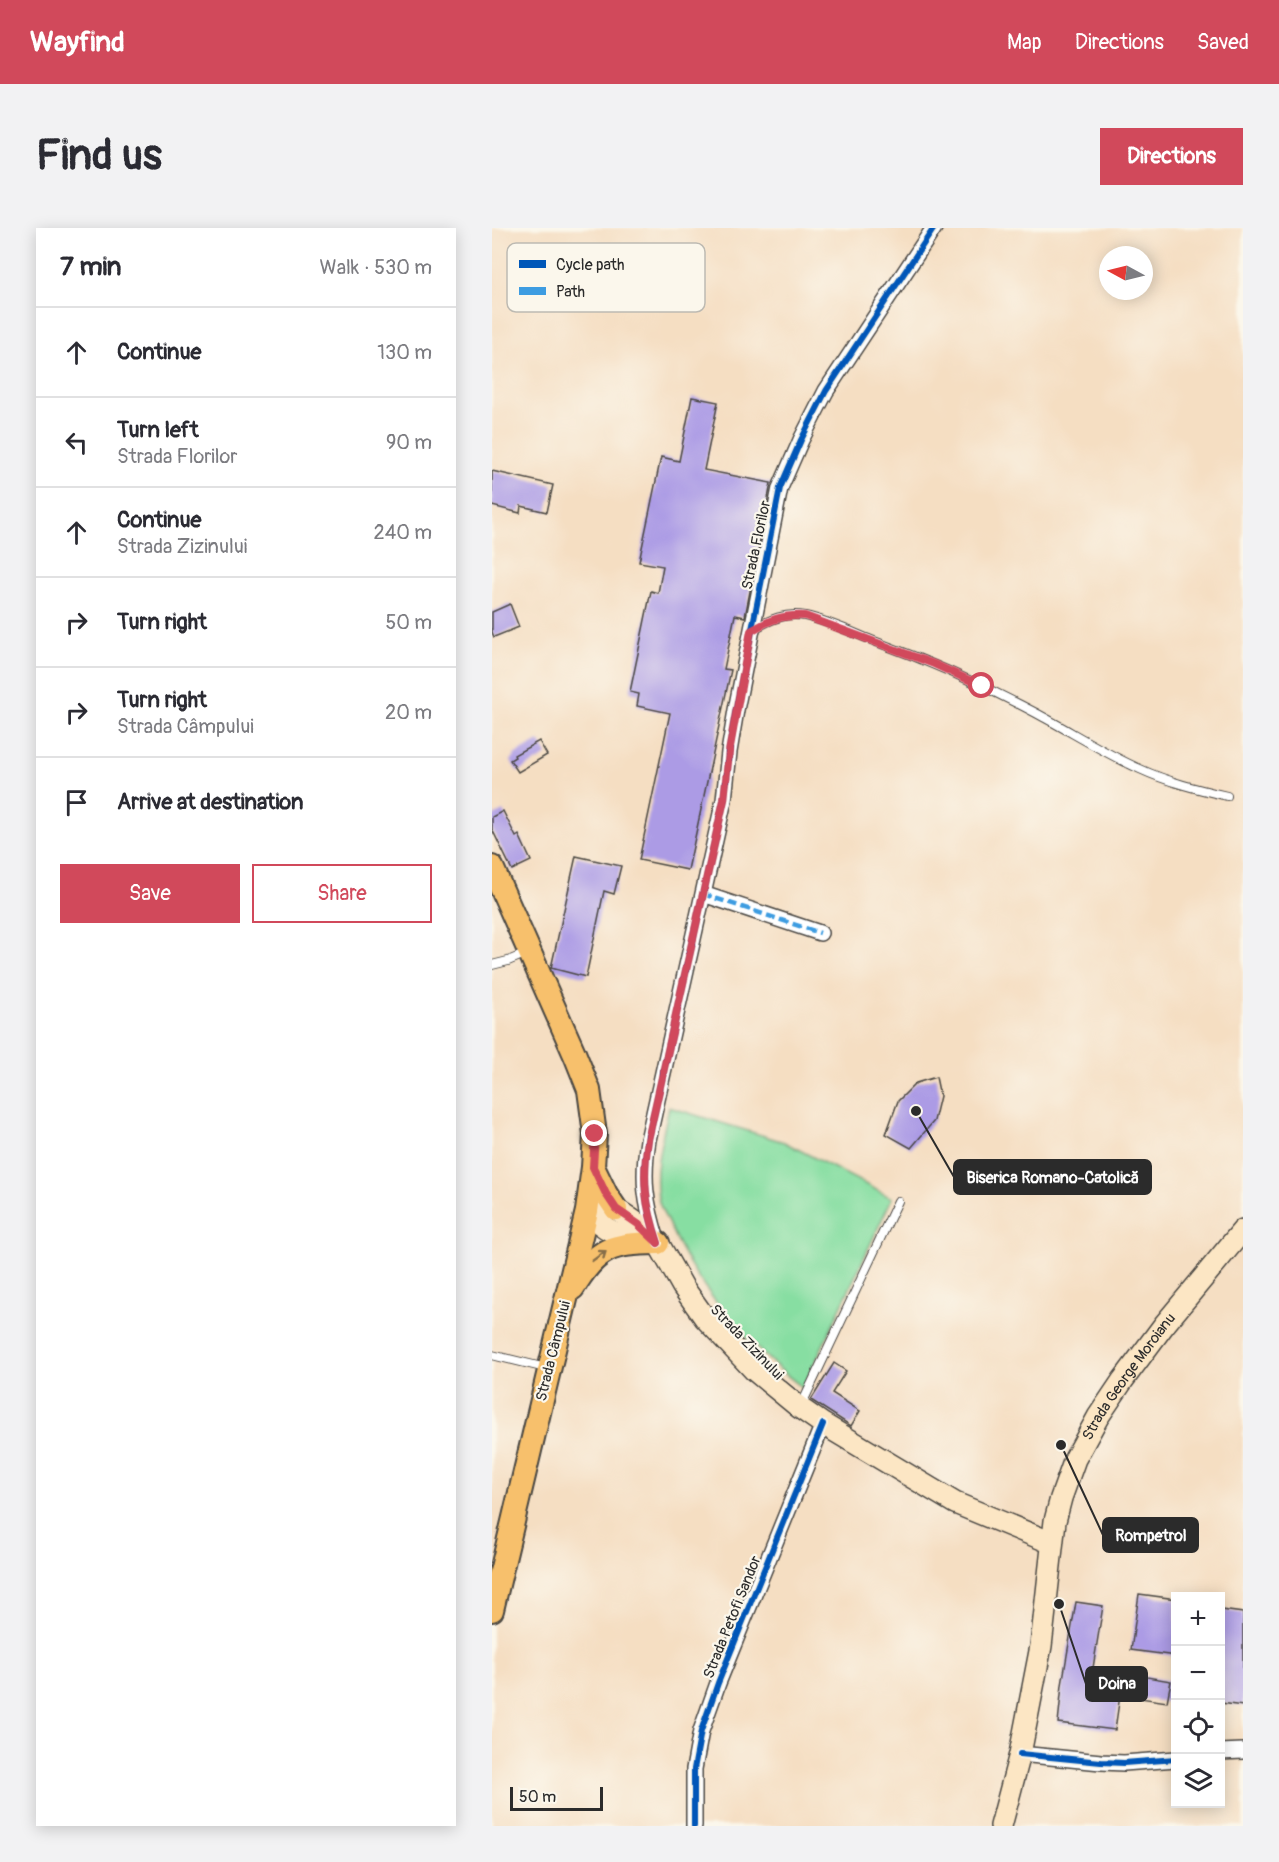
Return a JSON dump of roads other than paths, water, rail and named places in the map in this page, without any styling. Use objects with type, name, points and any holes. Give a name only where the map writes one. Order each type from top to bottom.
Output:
[{"type":"main road","name":"Strada Câmpului","points":[[492,867],[589,1090],[595,1127],[593,1167],[587,1210],[492,1610]]},
{"type":"main road","points":[[593,1167],[616,1209],[638,1224],[658,1243]]},
{"type":"main road","points":[[587,1210],[616,1209]]},
{"type":"main road","points":[[587,1210],[599,1225],[614,1233],[658,1243]]},
{"type":"main road","name":"Strada George Moroianu","points":[[1001,1826],[1020,1754],[1041,1646],[1055,1521],[1068,1477],[1084,1439],[1098,1417],[1164,1325],[1243,1230]]},
{"type":"main road","points":[[564,1302],[585,1269],[601,1253],[615,1246],[658,1243]]},
{"type":"main road","name":"Strada Zizinului","points":[[658,1243],[683,1287],[705,1318],[754,1370],[800,1408],[955,1503],[1052,1543]]},
{"type":"street","name":"Strada Florilor","points":[[724,800],[729,752],[780,488],[826,391],[934,228]]},
{"type":"street","name":"Strada Zizinului","points":[[658,1243],[649,1216],[644,1166],[724,800]]},
{"type":"street","points":[[703,894],[820,933]]},
{"type":"street","name":"Strada Petofi Sandor","points":[[694,1826],[694,1769],[701,1731],[718,1683],[823,1424]]},
{"type":"street","points":[[1225,1752],[1243,1751]]},
{"type":"street","points":[[1020,1754],[1124,1763],[1171,1758]]},
{"type":"lane","points":[[751,631],[769,620],[790,615],[805,616],[880,643],[973,682],[1035,712],[1139,768],[1173,782],[1227,796]]},
{"type":"lane","points":[[492,965],[530,952]]},
{"type":"lane","points":[[800,1408],[898,1201]]},
{"type":"lane","points":[[492,1355],[548,1369]]},
{"type":"place","name":"Biserica Romano-Catolică","points":[[916,1111]]},
{"type":"place","name":"Rompetrol","points":[[1061,1445]]},
{"type":"place","name":"Doina","points":[[1059,1604]]}]
